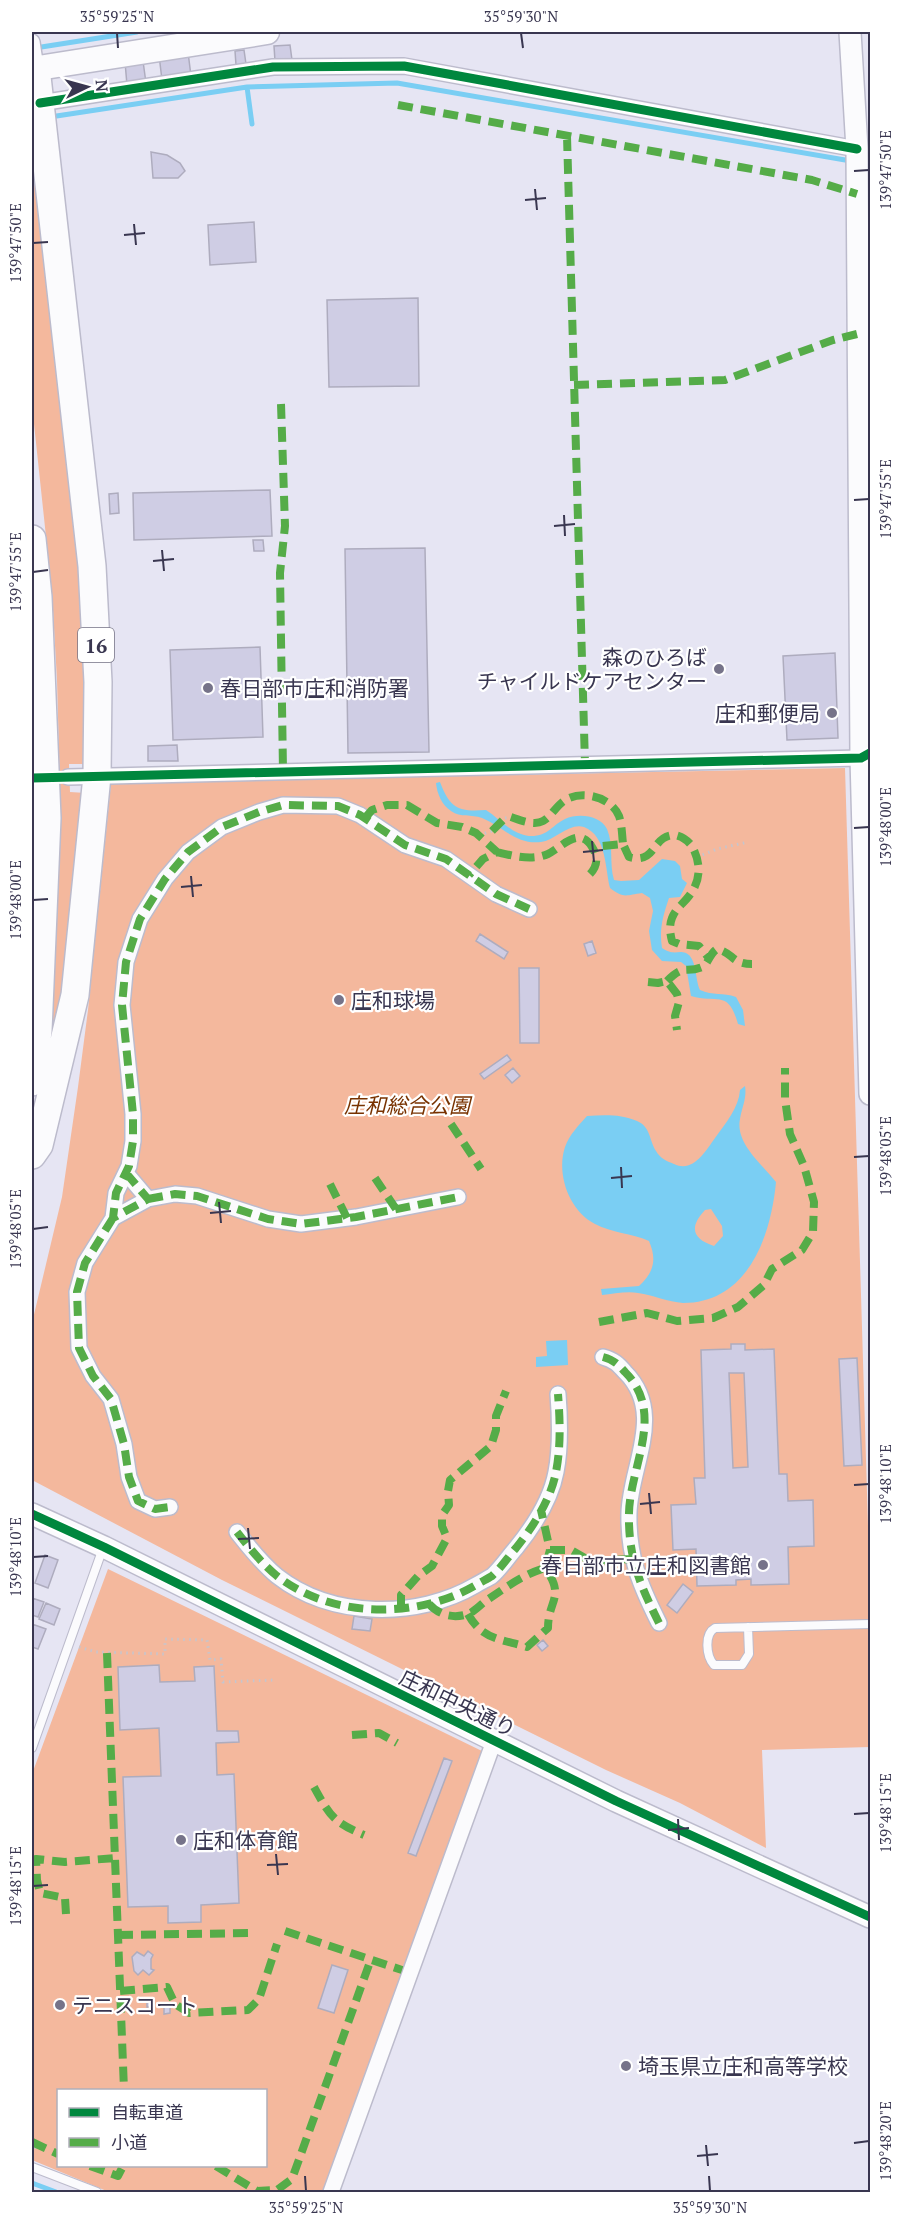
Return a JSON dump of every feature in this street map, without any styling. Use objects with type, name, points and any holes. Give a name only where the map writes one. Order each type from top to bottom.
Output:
[{"type":"highway","name":"16","points":[[32,1155],[39,1144],[75,995],[97,776],[98,682],[92,566],[42,114],[33,59]]},
{"type":"highway","points":[[32,539],[38,597],[47,818],[38,1031],[32,1082]]},
{"type":"main road","points":[[33,59],[267,32]]},
{"type":"main road","points":[[850,32],[857,149],[870,1094]]},
{"type":"main road","name":"庄和中央通り","points":[[32,1515],[104,1547],[616,1801],[870,1917]]},
{"type":"street","points":[[42,114],[273,67],[405,66],[857,149]]},
{"type":"street","points":[[68,777],[866,755]]},
{"type":"street","points":[[170,1507],[155,1509],[138,1501],[129,1477],[124,1444],[111,1399],[93,1376],[79,1348],[77,1292],[85,1263],[113,1218],[116,1193],[129,1166],[133,1141],[133,1114],[122,1005],[126,962],[140,919],[165,879],[188,852],[222,827],[283,805],[339,806],[360,815],[405,845],[446,859],[496,894],[529,909]]},
{"type":"street","points":[[126,1173],[148,1199]]},
{"type":"street","points":[[113,1218],[148,1199],[175,1194],[197,1196],[268,1219],[301,1224],[356,1217],[458,1197]]},
{"type":"street","points":[[603,1357],[614,1360],[633,1380],[642,1397],[645,1416],[644,1442],[631,1488],[629,1514],[633,1564],[659,1623]]},
{"type":"street","points":[[237,1532],[261,1562],[278,1577],[311,1595],[346,1606],[383,1609],[421,1607],[462,1593],[491,1576],[524,1538],[545,1502],[556,1473],[560,1426],[558,1394]]},
{"type":"street","points":[[331,2193],[494,1741]]},
{"type":"lane","points":[[32,1748],[104,1547]]},
{"type":"lane","points":[[748,1627],[748,1654],[742,1665],[714,1665],[709,1656],[708,1637],[712,1629],[748,1627],[870,1624]]},
{"type":"lane","points":[[32,2167],[97,2193]]},
{"type":"path","points":[[506,818],[511,817]]},
{"type":"path","points":[[479,835],[492,831]]},
{"type":"path","points":[[697,857],[717,849],[748,842]]},
{"type":"path","points":[[79,1647],[96,1652],[165,1654],[165,1639],[207,1640],[210,1660],[221,1659],[223,1682],[275,1680]]},
{"type":"path","points":[[32,2154],[36,2145]]},
{"type":"green space","points":[[32,158],[38,164],[88,619],[86,764],[69,764],[70,792],[86,793],[60,1016],[48,1047],[55,964],[60,788],[52,593],[32,405]]},
{"type":"green space","name":"庄和総合公園","points":[[845,768],[870,1591],[870,1747],[762,1750],[766,1848],[680,1803],[606,1770],[222,1580],[32,1480],[32,1323],[62,1197],[88,1010],[111,783]]},
{"type":"green space","points":[[108,1569],[484,1752],[325,2192],[109,2192],[32,2160],[32,1774]]},
{"type":"water","points":[[440,782],[448,798],[457,807],[486,810],[523,835],[541,835],[560,821],[570,817],[594,818],[604,824],[609,835],[614,880],[639,880],[662,859],[675,861],[680,866],[682,879],[687,883],[680,897],[669,898],[662,923],[662,948],[670,952],[683,952],[690,956],[700,990],[736,997],[743,1010],[745,1026],[738,1024],[726,1002],[691,996],[686,966],[681,962],[662,961],[652,950],[649,931],[653,911],[650,898],[642,893],[622,895],[610,888],[604,854],[592,831],[579,826],[568,829],[546,841],[524,841],[482,818],[451,811],[439,795],[436,783]]},
{"type":"water","points":[[745,1086],[745,1099],[740,1119],[742,1136],[751,1153],[776,1182],[768,1224],[762,1244],[752,1263],[740,1279],[724,1292],[705,1300],[683,1303],[634,1292],[602,1295],[601,1289],[639,1286],[651,1271],[653,1254],[649,1241],[595,1224],[578,1210],[567,1191],[562,1169],[565,1147],[572,1134],[587,1116],[625,1117],[645,1127],[661,1157],[674,1164],[687,1166],[703,1155],[723,1127],[735,1109],[740,1090]],"holes":[[[711,1209],[722,1226],[723,1236],[714,1246],[701,1240],[695,1232],[697,1222],[705,1210]]]},
{"type":"water","points":[[567,1340],[568,1365],[536,1367],[536,1357],[547,1356],[546,1341]]},
{"type":"building","points":[[290,45],[292,60],[275,61],[274,46]]},
{"type":"building","points":[[244,50],[246,64],[236,65],[235,51]]},
{"type":"building","points":[[188,52],[191,76],[162,80],[159,55]]},
{"type":"building","points":[[143,61],[146,83],[127,85],[125,62]]},
{"type":"building","points":[[151,152],[167,155],[180,163],[185,171],[178,178],[153,178]]},
{"type":"building","points":[[254,222],[256,262],[210,265],[208,225]]},
{"type":"building","points":[[418,298],[419,386],[329,387],[327,300]]},
{"type":"building","points":[[270,490],[272,536],[134,540],[133,493]]},
{"type":"building","points":[[118,493],[119,513],[110,514],[109,494]]},
{"type":"building","points":[[253,540],[263,540],[264,551],[254,551]]},
{"type":"building","points":[[425,548],[429,752],[348,753],[345,549]]},
{"type":"building","points":[[260,647],[263,737],[173,740],[170,650]]},
{"type":"building","points":[[835,653],[838,738],[787,740],[783,656]]},
{"type":"building","points":[[177,745],[178,761],[148,761],[148,746]]},
{"type":"building","points":[[480,934],[508,952],[504,959],[476,941]]},
{"type":"building","points":[[592,941],[596,953],[588,956],[584,944]]},
{"type":"building","points":[[519,968],[539,968],[539,1043],[520,1043]]},
{"type":"building","points":[[507,1055],[511,1060],[484,1079],[480,1074]]},
{"type":"building","points":[[513,1068],[520,1076],[512,1083],[505,1075]]},
{"type":"building","points":[[731,1344],[745,1344],[745,1350],[774,1349],[779,1474],[787,1474],[788,1501],[813,1500],[814,1546],[788,1547],[789,1584],[751,1585],[751,1579],[736,1580],[736,1585],[697,1586],[696,1549],[673,1550],[671,1505],[696,1504],[694,1478],[705,1478],[701,1350],[731,1349]],"holes":[[[729,1373],[744,1373],[748,1467],[733,1468]]]},
{"type":"building","points":[[857,1358],[862,1465],[844,1466],[839,1359]]},
{"type":"building","points":[[45,1555],[58,1560],[48,1588],[35,1583]]},
{"type":"building","points":[[683,1584],[693,1592],[677,1613],[667,1605]]},
{"type":"building","points":[[32,1598],[44,1602],[38,1617],[32,1615]]},
{"type":"building","points":[[46,1603],[60,1609],[54,1625],[39,1619]]},
{"type":"building","points":[[354,1616],[372,1619],[370,1631],[352,1629]]},
{"type":"building","points":[[32,1624],[46,1629],[38,1649],[32,1647]]},
{"type":"building","points":[[543,1640],[548,1646],[542,1651],[537,1645]]},
{"type":"building","name":"庄和体育館","points":[[159,1665],[160,1682],[195,1681],[194,1667],[214,1666],[217,1731],[238,1731],[239,1742],[216,1743],[217,1775],[234,1774],[239,1903],[201,1905],[201,1922],[168,1923],[168,1906],[128,1907],[123,1777],[161,1776],[159,1728],[120,1730],[118,1667]]},
{"type":"building","points":[[444,1758],[452,1761],[416,1856],[408,1853]]},
{"type":"building","points":[[148,1951],[153,1955],[151,1969],[154,1970],[149,1975],[143,1970],[138,1975],[134,1971],[132,1957],[137,1952],[144,1956]]},
{"type":"building","points":[[332,1965],[348,1970],[334,2013],[318,2008]]},
{"type":"building","points":[[147,2000],[154,2000],[154,2007],[147,2007]]},
{"type":"building","points":[[164,2007],[170,2007],[170,2013],[164,2014]]},
{"type":"waterway","points":[[35,48],[137,32]]},
{"type":"waterway","points":[[50,117],[247,87],[397,83],[851,161]]},
{"type":"waterway","points":[[247,87],[252,124]]},
{"type":"waterway","points":[[32,2183],[56,2192]]},
{"type":"marked path","points":[[398,105],[812,180],[857,194]]},
{"type":"marked path","points":[[567,136],[585,764]]},
{"type":"marked path","points":[[574,385],[725,380],[833,340],[857,334]]},
{"type":"marked path","points":[[281,404],[285,526],[280,573],[283,771]]},
{"type":"marked path","points":[[511,817],[535,823],[546,819],[560,804],[574,796],[597,797],[610,804],[619,816],[623,844]]},
{"type":"marked path","points":[[126,1173],[148,1199],[113,1218],[116,1193],[129,1166],[133,1141],[133,1114],[122,1005],[126,962],[140,919],[165,879],[188,852],[222,827],[283,805],[338,806],[360,815],[405,845],[446,859],[496,894],[529,909]]},
{"type":"marked path","points":[[365,818],[372,810],[387,805],[407,805],[437,823],[462,827],[476,833],[497,852],[483,859],[469,875]]},
{"type":"marked path","points":[[492,831],[505,818]]},
{"type":"marked path","points":[[497,852],[536,857],[548,854],[570,840],[581,838],[592,847],[623,844],[629,857],[638,858],[650,854],[667,836],[680,837],[693,848],[697,860],[698,878],[693,890],[672,918],[671,938],[679,944],[699,946],[708,957]]},
{"type":"marked path","points":[[590,874],[595,868],[596,861],[592,847]]},
{"type":"marked path","points":[[667,981],[678,972],[704,966],[717,949],[740,962],[752,964]]},
{"type":"marked path","points":[[648,982],[667,981],[677,994],[679,1002],[675,1016],[677,1030]]},
{"type":"marked path","points":[[599,1322],[647,1313],[677,1321],[713,1318],[738,1307],[764,1285],[772,1269],[802,1250],[813,1232],[814,1202],[804,1166],[790,1134],[785,1099],[785,1068]]},
{"type":"marked path","points":[[451,1124],[481,1169]]},
{"type":"marked path","points":[[375,1178],[396,1209]]},
{"type":"marked path","points":[[330,1184],[347,1218]]},
{"type":"marked path","points":[[148,1199],[175,1194],[197,1196],[268,1219],[301,1224],[356,1217],[458,1197]]},
{"type":"marked path","points":[[113,1218],[85,1263],[77,1292],[79,1348],[93,1376],[111,1399],[124,1444],[129,1477],[138,1501],[155,1509],[170,1507]]},
{"type":"marked path","points":[[603,1357],[616,1363],[625,1372],[637,1388],[643,1405],[645,1422],[643,1440],[631,1495],[629,1529],[636,1570],[659,1623]]},
{"type":"marked path","points":[[401,1608],[401,1595],[418,1576],[432,1566],[447,1538],[442,1526],[442,1515],[449,1505],[450,1480],[491,1446],[496,1430],[496,1416],[506,1391]]},
{"type":"marked path","points":[[237,1532],[260,1560],[277,1576],[299,1590],[323,1600],[349,1607],[375,1609],[428,1604],[453,1596],[495,1573],[529,1531],[546,1502],[554,1482],[558,1462],[560,1433],[558,1394]]},
{"type":"marked path","points":[[429,1604],[437,1611],[447,1615],[468,1614],[515,1582],[545,1568],[550,1550],[541,1510]]},
{"type":"marked path","points":[[550,1550],[571,1550],[590,1561],[633,1559]]},
{"type":"marked path","points":[[468,1614],[473,1623],[486,1634],[527,1647],[548,1628],[555,1592],[545,1568]]},
{"type":"marked path","points":[[107,1653],[124,2089]]},
{"type":"marked path","points":[[352,1735],[379,1733],[397,1743]]},
{"type":"marked path","points":[[314,1787],[333,1817],[364,1835]]},
{"type":"marked path","points":[[66,1914],[65,1898],[40,1893],[36,1859],[65,1862],[115,1858]]},
{"type":"marked path","points":[[285,1931],[402,1970]]},
{"type":"marked path","points":[[118,1935],[252,1933]]},
{"type":"marked path","points":[[120,1991],[167,1987],[175,2004],[189,2013],[248,2010],[259,1999],[277,1944]]},
{"type":"marked path","points":[[218,2167],[257,2191],[277,2190],[292,2179],[371,1959]]},
{"type":"marked path","points":[[32,2142],[57,2154]]},
{"type":"marked path","points":[[93,2167],[118,2176],[122,2167]]},
{"type":"cycle path","points":[[40,103],[273,67],[404,66],[857,149]]},
{"type":"cycle path","points":[[32,778],[861,758],[870,753]]},
{"type":"cycle path","points":[[32,1514],[104,1547],[616,1801],[870,1917]]},
{"type":"place","name":"森のひろば チャイルドケアセンター","points":[[719,669]]},
{"type":"place","name":"春日部市庄和消防署","points":[[208,688]]},
{"type":"place","name":"庄和郵便局","points":[[832,713]]},
{"type":"place","name":"庄和球場","points":[[339,1000]]},
{"type":"place","name":"春日部市立庄和図書館","points":[[763,1565]]},
{"type":"place","name":"庄和体育館","points":[[181,1840]]},
{"type":"place","name":"テニスコート","points":[[60,2005]]},
{"type":"place","name":"埼玉県立庄和高等学校","points":[[626,2066]]}]
